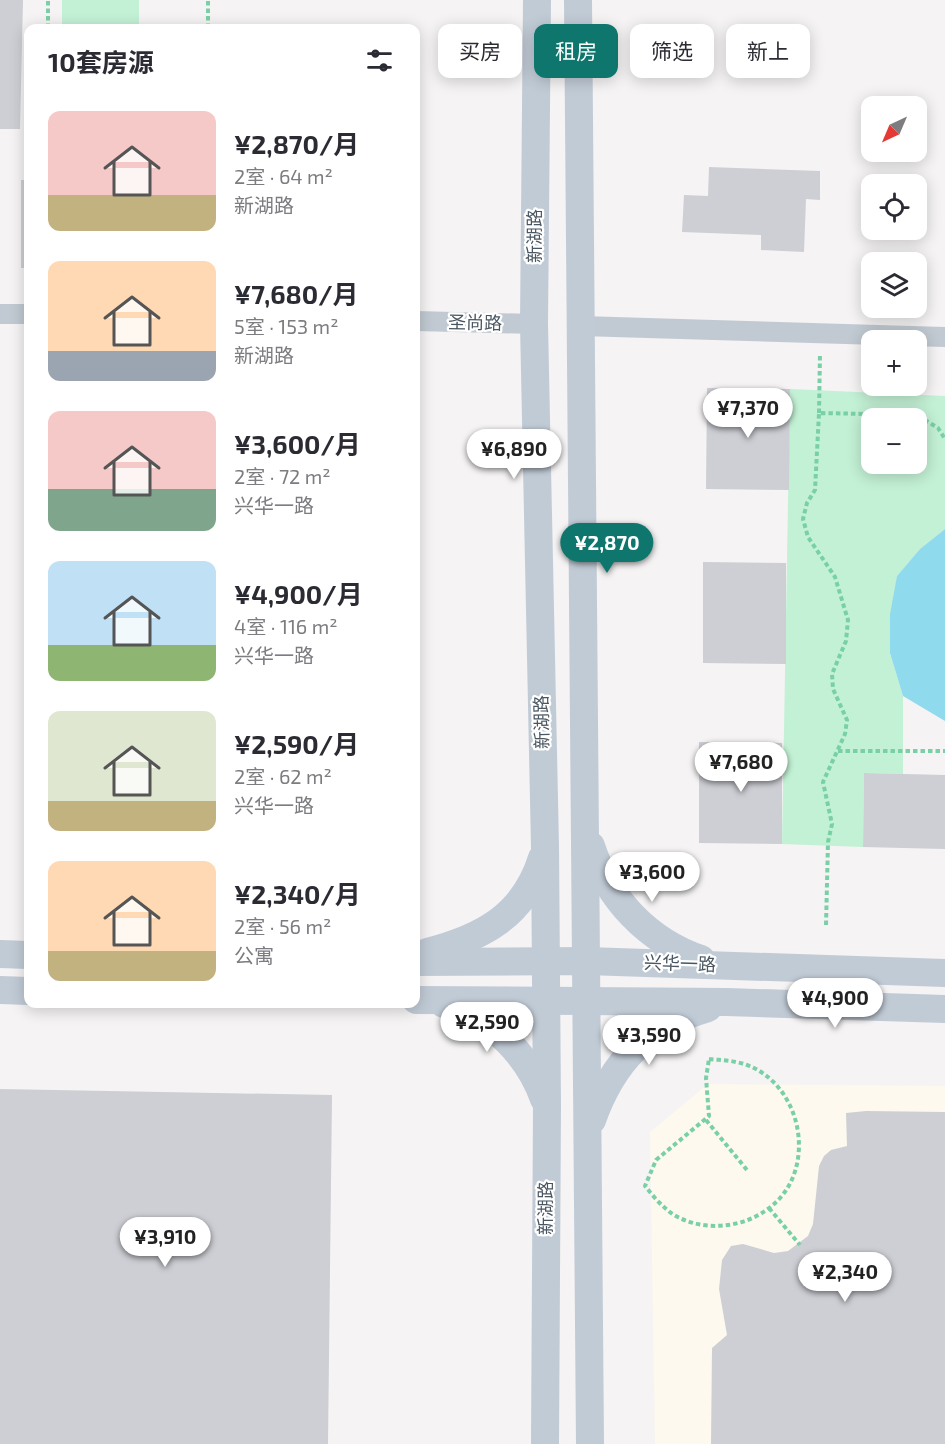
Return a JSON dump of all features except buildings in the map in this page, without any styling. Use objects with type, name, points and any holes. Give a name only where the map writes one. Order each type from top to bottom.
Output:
[{"type":"main road","name":"新湖路","points":[[537,0],[534,324],[545,847],[547,1106],[545,1444]]},
{"type":"main road","points":[[578,0],[590,1442]]},
{"type":"main road","points":[[540,608],[545,622],[550,627],[563,631],[576,626],[584,609]]},
{"type":"main road","points":[[586,828],[604,878],[636,920],[669,946],[708,962],[729,966]]},
{"type":"main road","points":[[420,954],[470,939],[505,916],[531,885],[545,847]]},
{"type":"main road","points":[[0,954],[24,955]]},
{"type":"main road","name":"兴华一路","points":[[420,962],[587,961],[945,973]]},
{"type":"main road","points":[[838,1006],[826,996],[825,983],[831,974],[842,970]]},
{"type":"main road","points":[[0,990],[24,991]]},
{"type":"main road","points":[[422,1000],[451,1006],[494,1028],[523,1058],[541,1089],[547,1106]]},
{"type":"main road","name":"兴华一路","points":[[422,1000],[727,1002],[945,1009]]},
{"type":"main road","points":[[587,1148],[591,1122],[600,1097],[613,1074],[635,1047],[672,1021],[727,1002]]},
{"type":"street","points":[[0,314],[24,314]]},
{"type":"street","name":"圣尚路","points":[[420,321],[534,324]]},
{"type":"street","points":[[581,326],[945,337]]},
{"type":"path","points":[[48,0],[48,24]]},
{"type":"path","points":[[208,0],[208,24]]},
{"type":"path","points":[[821,333],[815,490],[807,503],[803,519],[808,537],[835,577],[848,620],[846,641],[832,674],[833,689],[848,720],[838,751],[823,782],[832,824],[828,854],[826,925]]},
{"type":"path","points":[[819,412],[917,415],[938,428],[945,439]]},
{"type":"path","points":[[838,751],[945,751]]},
{"type":"path","points":[[709,1059],[738,1062],[764,1074],[785,1095],[797,1121],[800,1150],[793,1178],[769,1208],[752,1219],[733,1225],[702,1225],[674,1214],[658,1202],[645,1186],[656,1160],[706,1120],[710,1111],[706,1078],[709,1059]]},
{"type":"path","points":[[706,1120],[747,1170]]},
{"type":"path","points":[[769,1208],[800,1245]]},
{"type":"shaded area","points":[[708,1084],[945,1086],[945,1444],[655,1444],[650,1132]]},
{"type":"green space","points":[[62,0],[139,0],[139,24],[62,24]]},
{"type":"green space","points":[[790,389],[861,392],[861,396],[945,396],[945,529],[920,549],[897,576],[890,653],[903,696],[903,774],[864,773],[863,847],[782,844]]},
{"type":"water","points":[[945,529],[945,721],[903,696],[890,653],[890,614],[897,576],[920,549]]}]
